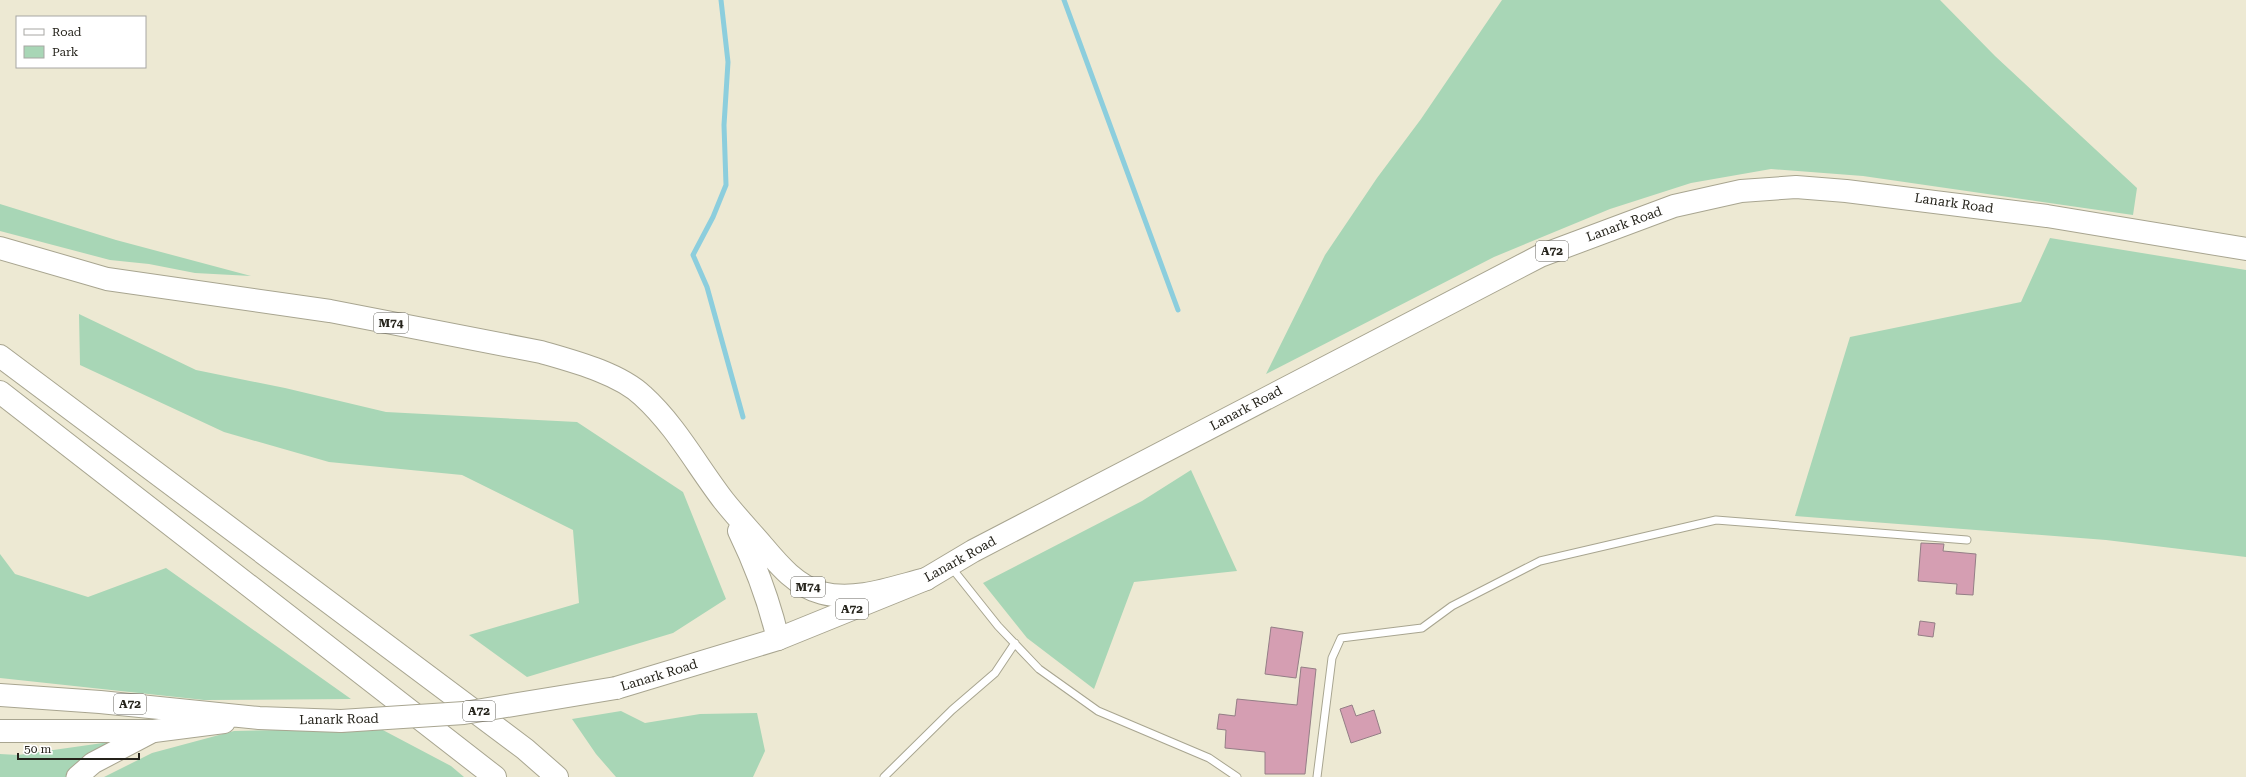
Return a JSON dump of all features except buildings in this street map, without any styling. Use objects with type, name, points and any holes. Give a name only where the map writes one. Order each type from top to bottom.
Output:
[{"type":"main road","name":"Lanark Road","points":[[0,696],[100,702],[259,718],[341,721],[464,713],[616,688],[778,639],[926,579],[973,551],[1540,256],[1674,206],[1740,191],[1796,187],[1846,190],[2047,216],[2246,249]]},
{"type":"main road","name":"M74","points":[[0,248],[107,279],[330,311],[534,350],[576,361],[608,374],[643,395],[678,435],[724,501],[780,565],[800,584],[822,593],[844,596],[875,592],[926,579]]},
{"type":"main road","points":[[0,356],[525,749],[557,777]]},
{"type":"main road","points":[[0,392],[495,777]]},
{"type":"main road","name":"M74","points":[[724,501],[754,561],[770,605],[778,639]]},
{"type":"main road","name":"Lanark Road","points":[[0,731],[154,731],[259,718]]},
{"type":"main road","name":"A72","points":[[0,722],[119,731]]},
{"type":"street","points":[[77,777],[93,763],[154,731]]},
{"type":"lane","points":[[1316,777],[1332,658],[1341,638],[1422,628],[1452,606],[1540,561],[1716,520],[1967,540]]},
{"type":"lane","points":[[950,566],[1039,669],[1098,711],[1209,758],[1237,777]]},
{"type":"lane","points":[[884,777],[946,716],[995,673],[1015,643]]},
{"type":"green space","points":[[1502,0],[1940,0],[1995,56],[2137,188],[2133,215],[1863,176],[1771,169],[1691,183],[1610,209],[1494,257],[1266,374],[1325,255],[1377,178],[1421,119]]},
{"type":"green space","points":[[0,204],[116,240],[251,276],[195,273],[149,264],[110,260],[0,231]]},
{"type":"green space","points":[[2050,238],[2246,270],[2246,557],[2106,540],[1795,516],[1850,337],[2021,302]]},
{"type":"green space","points":[[79,314],[196,370],[285,388],[386,412],[577,422],[683,492],[726,599],[673,633],[527,677],[469,635],[579,603],[573,530],[462,475],[329,462],[224,432],[80,365]]},
{"type":"green space","points":[[1191,470],[1237,571],[1134,582],[1094,689],[1027,638],[983,583],[1142,501]]},
{"type":"green space","points":[[0,554],[15,574],[88,597],[166,568],[351,699],[204,700],[0,678]]},
{"type":"green space","points":[[621,711],[645,723],[700,714],[757,713],[765,751],[753,777],[616,777],[596,754],[572,719]]},
{"type":"green space","points":[[379,728],[451,766],[464,777],[104,777],[152,753],[234,731]]},
{"type":"green space","points":[[124,740],[72,777],[0,777],[0,754],[18,755]]},
{"type":"waterway","points":[[721,0],[728,62],[724,125],[726,185],[713,217],[693,255],[707,287],[743,417]]},
{"type":"waterway","points":[[1064,0],[1178,310]]}]
